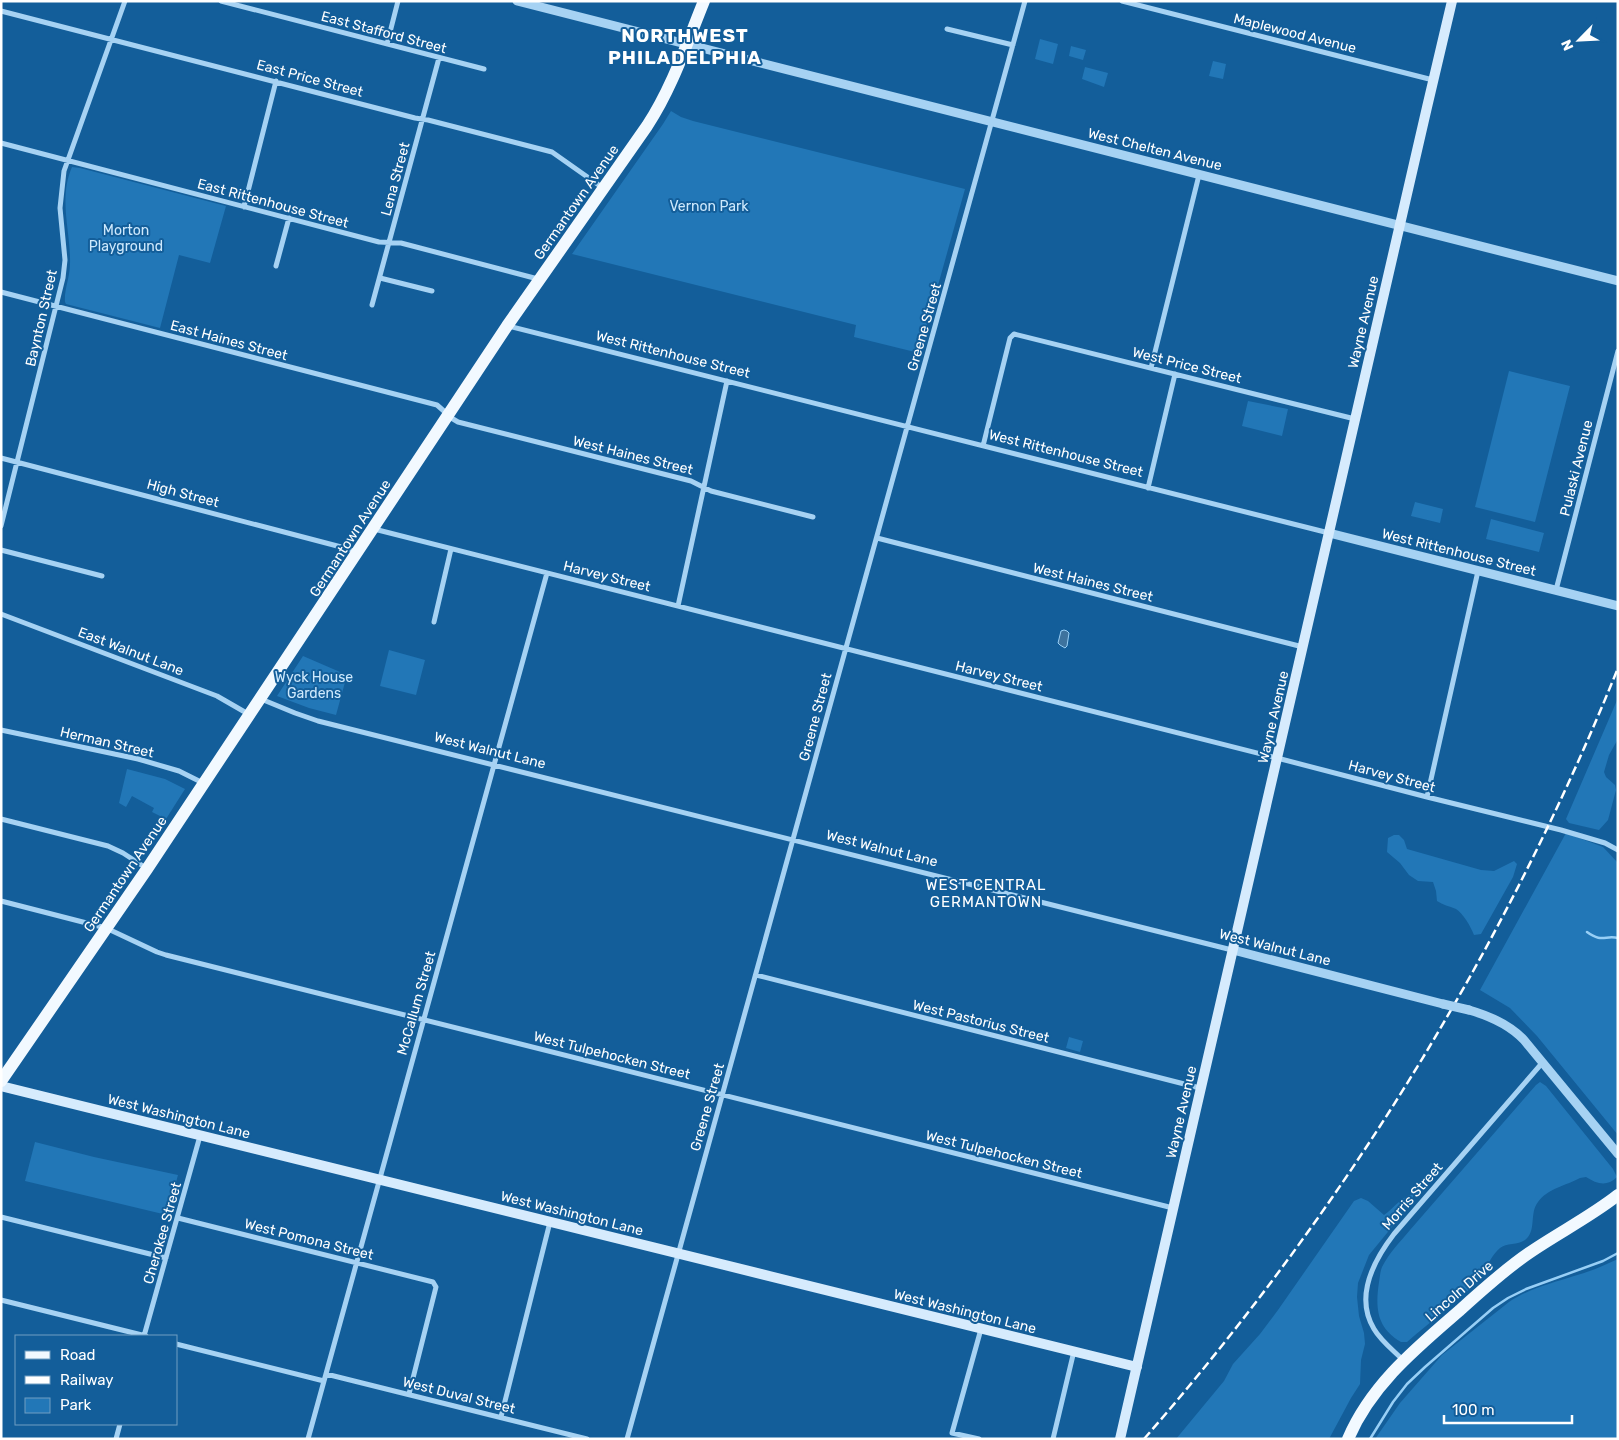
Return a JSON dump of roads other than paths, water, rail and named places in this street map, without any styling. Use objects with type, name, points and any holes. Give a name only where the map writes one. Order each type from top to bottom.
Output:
[{"type":"main road","name":"Germantown Avenue","points":[[1,1081],[204,784],[507,326],[653,117],[704,1]]},
{"type":"main road","name":"Wayne Avenue","points":[[1120,1439],[1303,647],[1398,224],[1452,1]]},
{"type":"main road","name":"West Washington Lane","points":[[1,1086],[1136,1367]]},
{"type":"main road","name":"Lincoln Drive","points":[[1348,1439],[1372,1396],[1403,1360],[1514,1264],[1618,1196]]},
{"type":"street","name":"Baynton Street","points":[[1,526],[64,270],[60,208],[62,180],[124,1]]},
{"type":"street","name":"East Stafford Street","points":[[221,1],[484,69]]},
{"type":"street","points":[[387,44],[398,1]]},
{"type":"street","name":"West Chelten Avenue","points":[[517,1],[538,4],[686,44],[1618,281]]},
{"type":"street","name":"Greene Street","points":[[626,1439],[1025,1]]},
{"type":"street","name":"Maplewood Avenue","points":[[1122,1],[1433,80]]},
{"type":"street","name":"East Price Street","points":[[1,11],[552,152],[603,188]]},
{"type":"street","points":[[947,29],[1013,45]]},
{"type":"street","name":"Lena Street","points":[[372,305],[439,58]]},
{"type":"street","points":[[244,207],[276,81]]},
{"type":"street","name":"East Rittenhouse Street","points":[[1,143],[379,242],[401,244],[540,280]]},
{"type":"street","points":[[1151,368],[1199,175]]},
{"type":"street","points":[[276,266],[289,218]]},
{"type":"street","points":[[380,278],[432,291]]},
{"type":"street","name":"East Haines Street","points":[[1,292],[437,405],[448,415]]},
{"type":"street","name":"West Rittenhouse Street","points":[[507,326],[1618,606]]},
{"type":"street","name":"West Price Street","points":[[983,446],[1012,334],[1355,419]]},
{"type":"street","name":"Pulaski Avenue","points":[[1556,590],[1618,351]]},
{"type":"street","points":[[1148,488],[1176,374]]},
{"type":"street","points":[[678,606],[727,382]]},
{"type":"street","name":"West Haines Street","points":[[448,415],[458,422],[691,481],[711,491],[813,517]]},
{"type":"street","name":"High Street","points":[[1,458],[358,553]]},
{"type":"street","name":"Harvey Street","points":[[374,529],[1584,836],[1605,843],[1618,850]]},
{"type":"street","name":"West Haines Street","points":[[877,538],[1303,647]]},
{"type":"street","points":[[434,622],[452,549]]},
{"type":"street","points":[[1,550],[102,576]]},
{"type":"street","points":[[1426,797],[1478,571]]},
{"type":"street","name":"McCallum Street","points":[[308,1439],[547,573]]},
{"type":"street","name":"East Walnut Lane","points":[[1,614],[217,696],[250,715]]},
{"type":"street","name":"West Walnut Lane","points":[[260,699],[307,718],[1489,1016],[1509,1027],[1524,1040],[1618,1154]]},
{"type":"street","name":"Herman Street","points":[[1,730],[138,759],[179,771],[204,784]]},
{"type":"street","points":[[1,818],[108,846],[123,853],[147,869]]},
{"type":"street","name":"West Tulpehocken Street","points":[[1,901],[106,928],[166,954],[1174,1208]]},
{"type":"street","name":"West Pastorius Street","points":[[756,975],[1201,1088]]},
{"type":"street","name":"Morris Street","points":[[1403,1360],[1378,1336],[1368,1317],[1365,1300],[1366,1289],[1376,1260],[1394,1234],[1543,1062]]},
{"type":"street","name":"Cherokee Street","points":[[145,1335],[200,1136]]},
{"type":"street","points":[[1,1217],[166,1258]]},
{"type":"street","name":"West Pomona Street","points":[[178,1218],[433,1282],[436,1287],[409,1394]]},
{"type":"street","points":[[501,1417],[550,1222]]},
{"type":"street","points":[[1,1300],[141,1335]]},
{"type":"street","points":[[979,1439],[952,1433],[981,1329]]},
{"type":"street","points":[[178,1344],[324,1381]]},
{"type":"street","points":[[1053,1439],[1074,1351]]},
{"type":"street","name":"West Duval Street","points":[[326,1374],[588,1439]]},
{"type":"street","points":[[116,1439],[120,1425]]},
{"type":"waterway","points":[[1587,932],[1600,938],[1618,938]]},
{"type":"waterway","points":[[1370,1439],[1393,1402],[1407,1384],[1493,1308],[1526,1289],[1603,1261],[1618,1253]]},
{"type":"railway","points":[[1144,1439],[1217,1352],[1286,1262],[1352,1169],[1413,1073],[1471,975],[1524,875],[1573,773],[1618,668]]},
{"type":"district","name":"NORTHWEST PHILADELPHIA","points":[[685,46]]},
{"type":"district","name":"WEST CENTRAL GERMANTOWN","points":[[986,894]]},
{"type":"park label","name":"Vernon Park","points":[[709,206]]},
{"type":"park label","name":"Morton Playground","points":[[126,238]]},
{"type":"park label","name":"Wyck House Gardens","points":[[314,686]]}]
